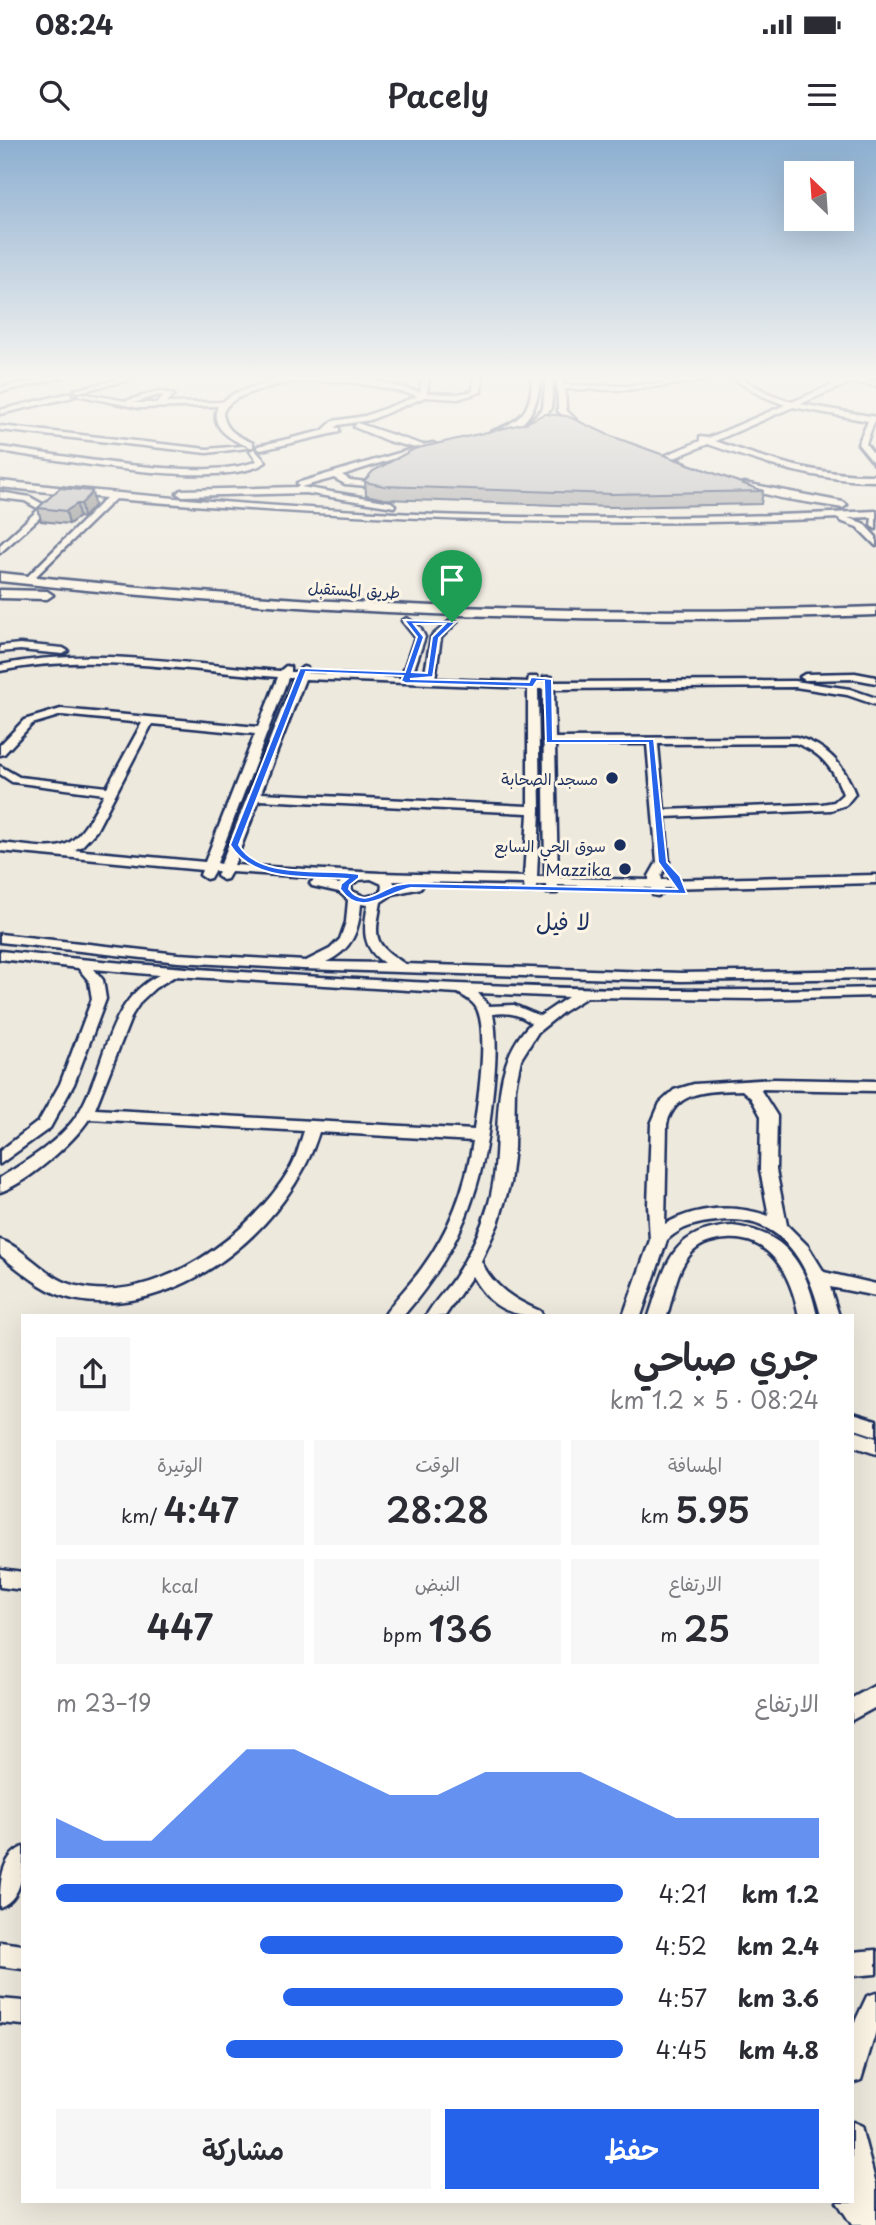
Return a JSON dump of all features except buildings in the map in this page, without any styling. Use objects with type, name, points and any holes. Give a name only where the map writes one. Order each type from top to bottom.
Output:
[{"type":"main road","name":"طريق المستقبل","points":[[0,577],[224,598],[656,620]]},
{"type":"main road","name":"طريق المستقبل","points":[[0,594],[35,594],[236,612],[407,621],[708,620],[876,624]]},
{"type":"main road","points":[[224,598],[224,606],[236,612]]},
{"type":"main road","name":"طريق المستقبل","points":[[708,620],[876,611]]},
{"type":"street","points":[[248,509],[253,498],[269,490],[342,473]]},
{"type":"street","points":[[353,497],[364,484],[380,473]]},
{"type":"street","points":[[804,473],[839,479],[876,478]]},
{"type":"street","points":[[0,474],[188,494],[304,489],[391,505],[600,516]]},
{"type":"street","points":[[337,475],[344,481],[364,484]]},
{"type":"street","points":[[0,484],[248,509],[600,516],[876,514],[876,526]]},
{"type":"street","points":[[759,501],[734,485],[843,505]]},
{"type":"street","points":[[0,495],[27,499],[43,508],[43,511],[0,550]]},
{"type":"street","points":[[29,580],[112,497]]},
{"type":"street","points":[[344,513],[356,506],[353,497]]},
{"type":"street","points":[[632,516],[865,503]]},
{"type":"street","points":[[834,516],[860,525],[876,544]]},
{"type":"street","points":[[406,678],[420,637],[407,621]]},
{"type":"street","points":[[430,679],[436,637],[452,622]]},
{"type":"street","points":[[33,661],[35,648]]},
{"type":"street","points":[[0,649],[35,648],[284,672],[430,679],[548,682],[840,676],[876,680]]},
{"type":"street","points":[[0,668],[33,661],[94,660],[256,673],[284,672]]},
{"type":"street","points":[[208,871],[284,672]]},
{"type":"street","points":[[256,673],[275,697]]},
{"type":"street","points":[[301,673],[338,678],[406,678]]},
{"type":"street","points":[[224,872],[301,673]]},
{"type":"street","points":[[837,690],[840,676]]},
{"type":"street","points":[[292,696],[311,685],[338,678]]},
{"type":"street","points":[[430,679],[500,684],[533,682]]},
{"type":"street","points":[[530,885],[534,810],[533,682]]},
{"type":"street","points":[[548,682],[577,685],[783,684],[837,690],[876,702]]},
{"type":"street","points":[[548,682],[552,886]]},
{"type":"street","points":[[500,684],[533,706]]},
{"type":"street","points":[[548,703],[577,685]]},
{"type":"street","points":[[0,752],[28,722],[50,714],[72,713],[262,731]]},
{"type":"street","points":[[61,853],[78,843],[90,831],[149,720]]},
{"type":"street","points":[[549,741],[796,740],[819,748],[827,754],[849,793],[846,800],[836,806],[822,808],[658,814]]},
{"type":"street","points":[[652,741],[663,862],[682,888]]},
{"type":"street","points":[[251,759],[268,760]]},
{"type":"street","points":[[0,769],[16,780],[111,791]]},
{"type":"street","points":[[534,775],[550,775]]},
{"type":"street","points":[[254,796],[534,810]]},
{"type":"street","points":[[90,831],[94,845],[106,857]]},
{"type":"street","points":[[234,845],[246,860],[266,870]]},
{"type":"street","points":[[172,863],[197,856],[217,846]]},
{"type":"street","points":[[0,847],[61,853],[79,859],[106,857],[172,863],[208,871]]},
{"type":"street","points":[[0,855],[79,859],[325,884],[344,889],[355,899],[375,900],[389,891],[411,885],[876,887]]},
{"type":"street","points":[[496,880],[510,874],[532,858]]},
{"type":"street","points":[[657,888],[655,876],[663,862]]},
{"type":"street","points":[[224,872],[266,870],[496,880],[530,885]]},
{"type":"street","points":[[344,889],[345,884],[356,876]]},
{"type":"street","points":[[380,877],[390,886],[389,891]]},
{"type":"street","points":[[682,888],[876,879]]},
{"type":"street","points":[[303,965],[320,960],[346,942],[353,931],[355,899]]},
{"type":"street","points":[[375,900],[369,931],[370,942],[377,952],[402,967]]},
{"type":"street","points":[[0,938],[178,958],[303,965],[681,976],[876,974]]},
{"type":"street","points":[[53,961],[62,945]]},
{"type":"street","points":[[0,955],[174,974],[462,989],[796,996],[876,992]]},
{"type":"street","points":[[0,1159],[45,1124],[67,1084],[99,999],[96,980],[83,965]]},
{"type":"street","points":[[0,1186],[65,1137],[86,1114],[131,1002],[147,985],[174,974]]},
{"type":"street","points":[[681,976],[684,994]]},
{"type":"street","points":[[395,1314],[430,1270],[468,1197],[480,1136],[487,1064],[485,1011],[462,989]]},
{"type":"street","points":[[436,1314],[459,1283],[483,1240],[500,1189],[514,1060],[520,1047],[539,1023],[586,992]]},
{"type":"street","points":[[485,1011],[509,1008],[521,1011],[539,1023]]},
{"type":"street","points":[[747,1086],[765,1105],[769,1116],[768,1170],[779,1225]]},
{"type":"street","points":[[633,1314],[658,1240],[657,1171],[661,1113],[674,1098],[695,1088],[876,1086]]},
{"type":"street","points":[[86,1114],[480,1136]]},
{"type":"street","points":[[0,1246],[44,1280],[74,1292],[107,1296],[142,1293],[186,1275],[253,1226],[298,1170],[313,1127]]},
{"type":"street","points":[[658,1240],[673,1227],[712,1214],[757,1217],[779,1225],[795,1240],[820,1278],[829,1314]]},
{"type":"street","points":[[658,1314],[683,1251],[695,1241],[719,1234],[746,1234],[779,1250],[800,1285],[807,1314]]},
{"type":"street","points":[[779,1250],[795,1240]]},
{"type":"street","points":[[654,1257],[676,1264]]},
{"type":"street","points":[[472,1260],[477,1272],[494,1294],[505,1304],[529,1314]]},
{"type":"street","points":[[820,1278],[876,1290]]},
{"type":"street","points":[[854,1421],[876,1428]]},
{"type":"street","points":[[854,1437],[876,1446]]},
{"type":"street","points":[[0,1578],[21,1581]]},
{"type":"street","points":[[854,1709],[876,1695]]},
{"type":"street","points":[[0,1895],[21,1865]]},
{"type":"street","points":[[0,1954],[21,1957]]},
{"type":"street","points":[[854,1964],[876,1962]]},
{"type":"street","points":[[854,2063],[861,2036],[876,2005]]},
{"type":"street","points":[[0,2011],[21,2013]]},
{"type":"street","points":[[854,2150],[876,2221]]},
{"type":"street","points":[[851,2203],[869,2225]]},
{"type":"place","name":"مسجد الصحابة","points":[[612,778]]},
{"type":"place","name":"سوق الحي السابع","points":[[620,845]]},
{"type":"place","name":"Mazzika","points":[[625,869]]},
{"type":"district","name":"لا فيل","points":[[563,920]]},
{"type":"route","points":[[452,622],[407,621],[419,632],[420,637],[408,674],[405,681],[533,685],[533,679],[548,679],[549,741],[652,741],[663,862],[676,876],[683,892],[411,885],[395,888],[375,900],[361,901],[350,897],[344,889],[345,884],[356,876],[266,870],[255,866],[239,853],[234,845],[303,670],[408,674],[430,675],[436,637],[452,622]]}]
